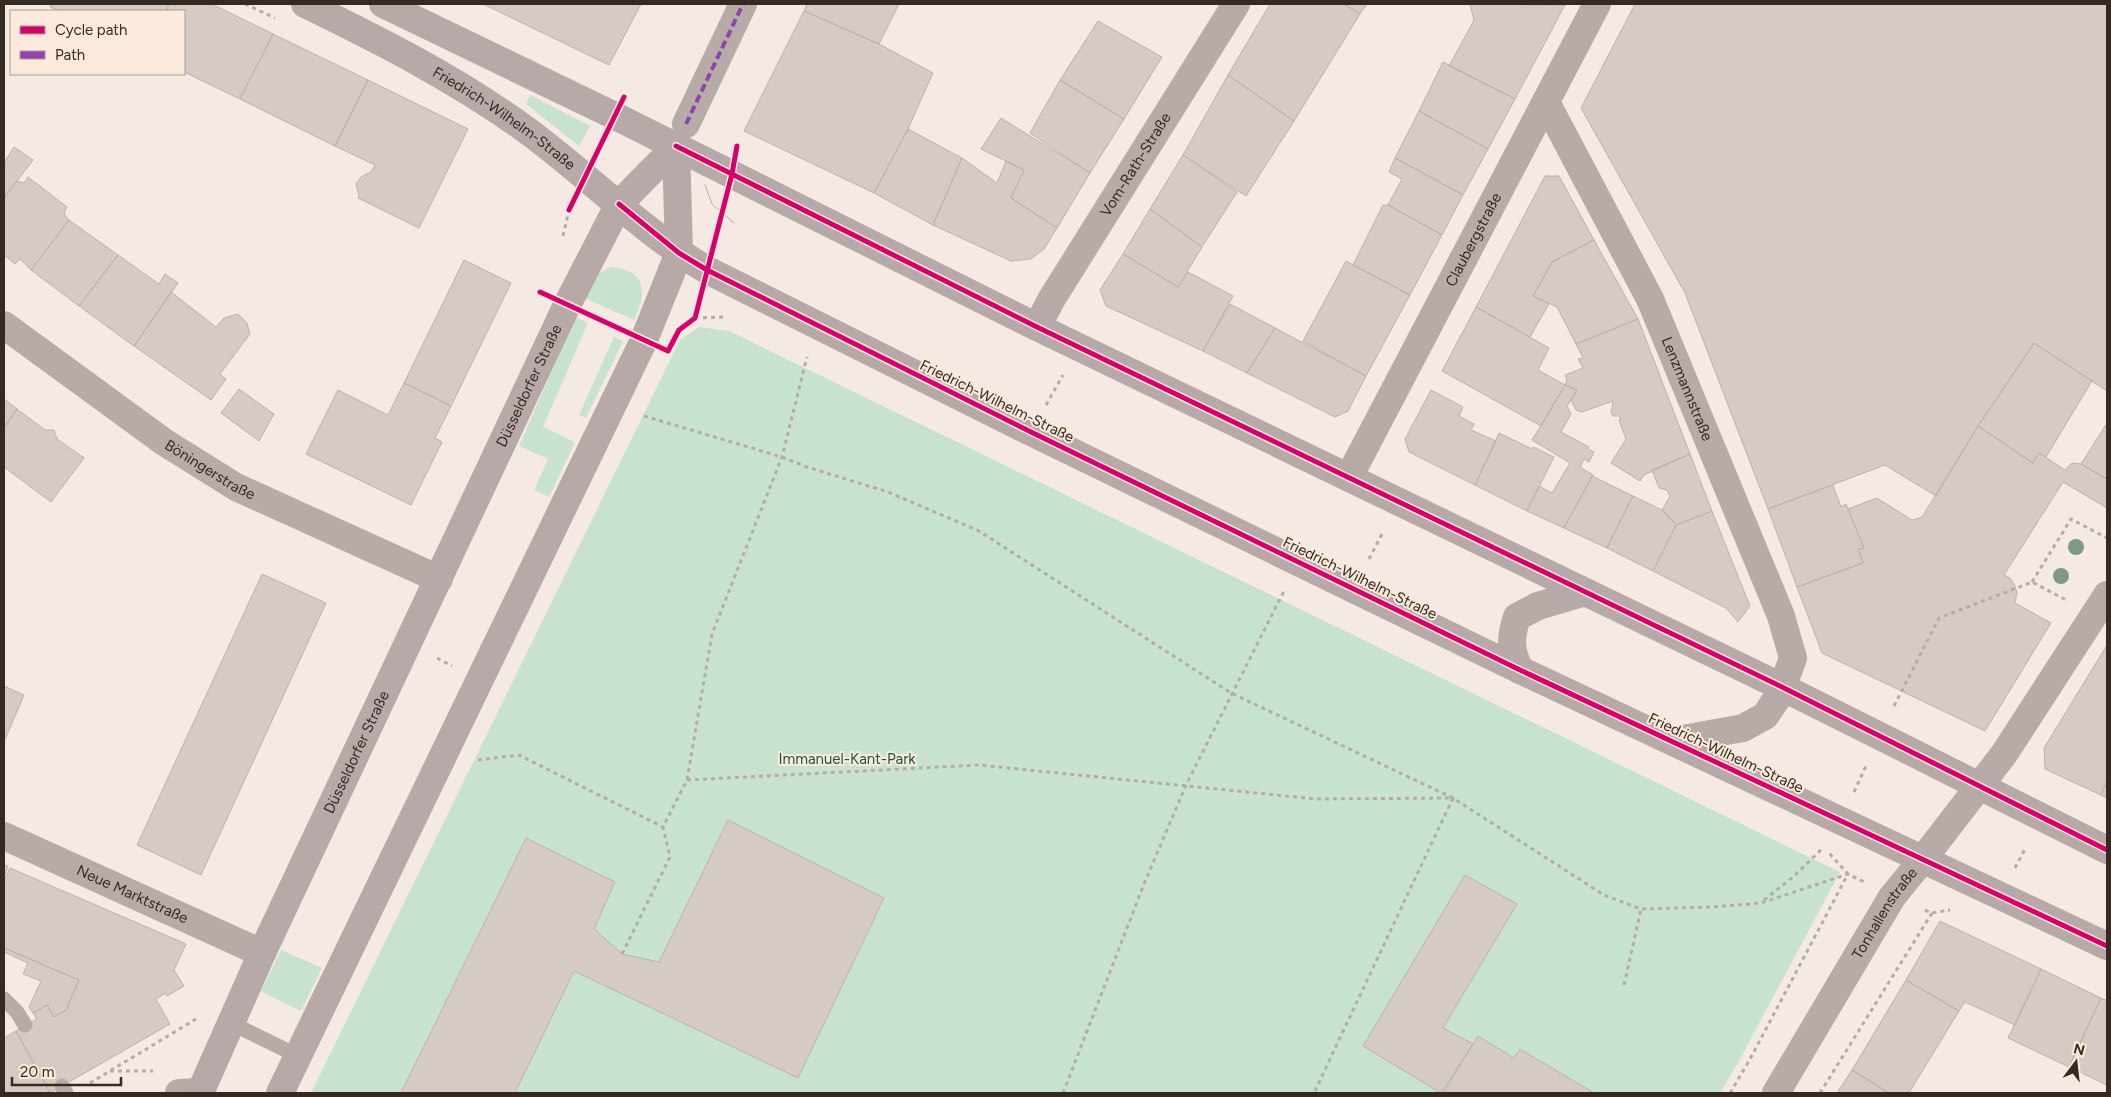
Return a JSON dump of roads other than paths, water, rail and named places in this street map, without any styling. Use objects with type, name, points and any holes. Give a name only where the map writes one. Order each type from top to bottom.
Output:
[{"type":"main road","name":"Friedrich-Wilhelm-Straße","points":[[305,4],[398,49],[472,92],[526,130],[678,253],[707,270],[1031,432],[1520,670],[2107,946]]},
{"type":"main road","points":[[383,4],[681,135],[1037,327],[1782,687],[2107,850]]},
{"type":"main road","name":"Düsseldorfer Straße","points":[[193,1093],[231,1023],[262,953],[567,305],[619,204],[681,135]]},
{"type":"main road","name":"Düsseldorfer Straße","points":[[280,1093],[644,340],[678,253],[681,135]]},
{"type":"street","name":"Düsseldorfer Straße","points":[[681,135],[743,4]]},
{"type":"street","name":"Vom-Rath-Straße","points":[[1037,327],[1051,300],[1236,4]]},
{"type":"street","name":"Claubergstraße","points":[[1349,477],[1597,4]]},
{"type":"street","name":"Lenzmannstraße","points":[[1546,102],[1650,299],[1782,616],[1793,658],[1782,687]]},
{"type":"street","name":"Böningerstraße","points":[[4,325],[164,442],[236,487],[439,579]]},
{"type":"street","points":[[1520,670],[1513,657],[1511,635],[1517,617],[1538,606],[1585,592]]},
{"type":"street","name":"Tonhallenstraße","points":[[1776,1093],[1892,897],[1923,860],[2004,754],[2107,595]]},
{"type":"street","name":"Friedrich-Wilhelm-Straße","points":[[1672,741],[1743,728],[1765,716],[1782,687]]},
{"type":"street","name":"Neue Marktstraße","points":[[4,836],[262,953]]},
{"type":"lane","points":[[4,999],[17,1012],[25,1025]]},
{"type":"lane","points":[[231,1023],[298,1056]]},
{"type":"tram line","points":[[705,185],[712,204],[734,223]]},
{"type":"park label","name":"Immanuel-Kant-Park","points":[[847,759]]}]
